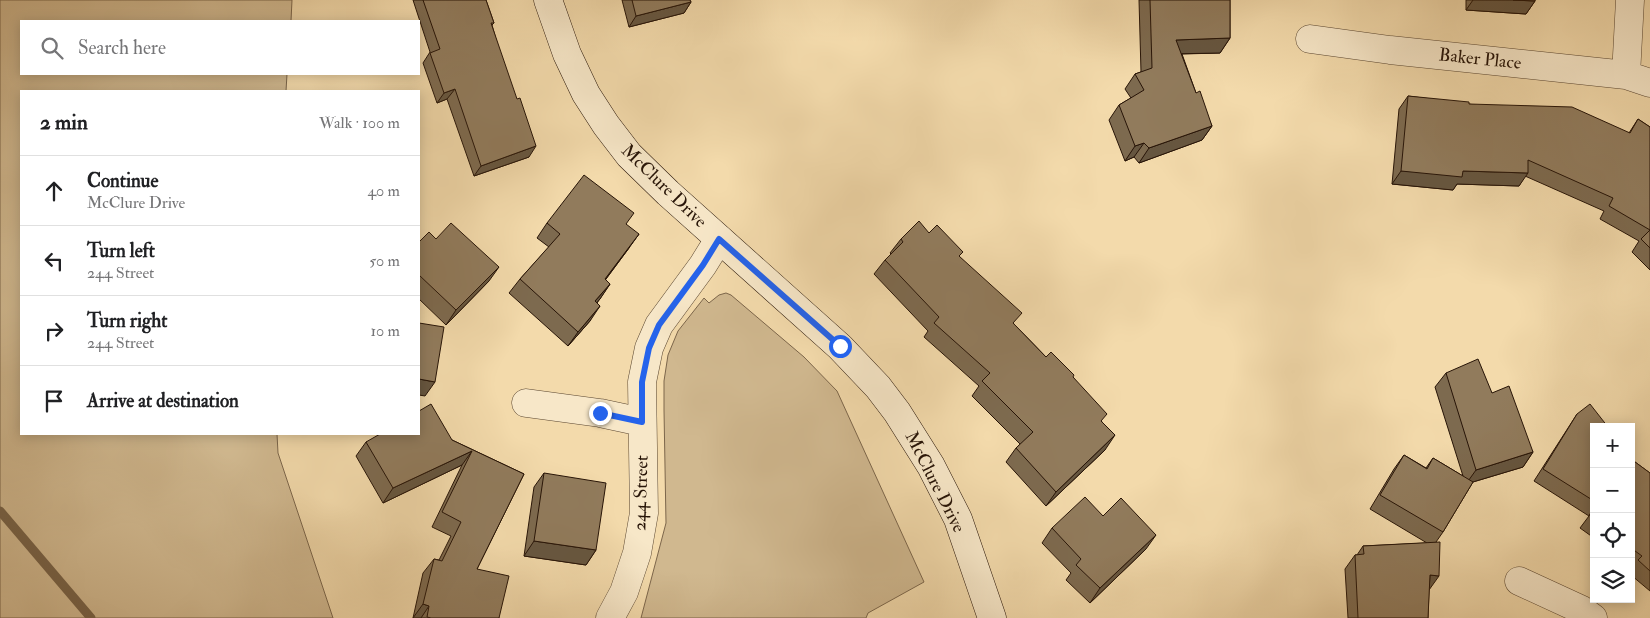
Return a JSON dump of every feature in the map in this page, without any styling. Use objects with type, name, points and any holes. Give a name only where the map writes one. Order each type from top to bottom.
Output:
[{"type":"street","name":"McClure Drive","points":[[548,0],[567,54],[586,94],[606,125],[643,170],[847,353],[874,382],[897,412],[931,466],[958,519],[992,618]]},
{"type":"street","points":[[1630,0],[1638,79]]},
{"type":"street","name":"Baker Place","points":[[1310,39],[1638,79]]},
{"type":"street","name":"244 Street","points":[[610,618],[624,592],[637,553],[644,513],[642,382],[649,348],[659,325],[703,265],[719,239]]},
{"type":"street","points":[[526,403],[600,413],[642,422]]},
{"type":"street","points":[[1519,581],[1582,610],[1593,618]]},
{"type":"shaded area","points":[[0,0],[292,0],[291,20],[20,20],[20,75],[287,75],[286,90],[20,90],[20,435],[277,435],[278,453],[333,618],[0,618]]},
{"type":"shaded area","points":[[726,293],[731,295],[804,357],[837,391],[924,582],[868,613],[866,618],[641,618],[666,523],[664,381],[668,355],[678,331],[704,298],[709,303],[719,295]]},
{"type":"building","points":[[423,0],[486,0],[494,23],[491,23],[517,99],[520,98],[536,146],[481,166],[455,89],[444,93],[430,53],[440,49]]},
{"type":"building","points":[[632,0],[690,0],[691,2],[636,16]]},
{"type":"building","points":[[1150,0],[1230,0],[1230,38],[1176,40],[1196,93],[1200,91],[1212,126],[1149,148],[1144,143],[1135,146],[1119,105],[1144,90],[1135,74],[1152,68]]},
{"type":"building","points":[[1408,96],[1469,102],[1469,104],[1572,107],[1630,133],[1638,119],[1650,127],[1650,230],[1609,206],[1613,198],[1528,160],[1528,173],[1463,171],[1462,177],[1401,171]]},
{"type":"building","points":[[584,175],[634,213],[626,224],[639,234],[605,279],[610,284],[595,301],[600,306],[578,332],[520,279],[560,234],[547,223]]},
{"type":"building","points":[[919,221],[929,233],[937,225],[963,252],[959,256],[1022,313],[1013,323],[1046,357],[1051,352],[1074,375],[1073,377],[1107,414],[1101,421],[1115,435],[1056,492],[1016,448],[1033,432],[982,381],[990,373],[934,323],[939,317],[885,260],[903,242],[901,239]]},
{"type":"building","points":[[451,223],[499,267],[456,310],[420,276],[420,241],[429,232],[436,239]]},
{"type":"building","points":[[1650,230],[1650,248],[1641,239]]},
{"type":"building","points":[[420,323],[444,327],[435,382],[420,379]]},
{"type":"building","points":[[1478,359],[1492,393],[1509,386],[1533,452],[1476,470],[1446,373]]},
{"type":"building","points":[[431,404],[452,440],[524,474],[477,569],[509,576],[499,618],[427,617],[429,606],[423,604],[434,559],[442,561],[461,522],[442,512],[472,451],[393,488],[366,442],[378,435],[420,435],[420,410]]},
{"type":"building","points":[[1590,404],[1605,423],[1590,423],[1590,498],[1543,469],[1577,414]]},
{"type":"building","points":[[1404,455],[1427,469],[1433,458],[1473,482],[1443,532],[1380,495]]},
{"type":"building","points":[[1635,462],[1650,473],[1650,571],[1638,560],[1642,556],[1635,551]]},
{"type":"building","points":[[544,473],[606,483],[596,550],[534,541]]},
{"type":"building","points":[[1085,497],[1103,516],[1121,498],[1156,535],[1100,588],[1076,565],[1081,559],[1052,528]]},
{"type":"building","points":[[1440,542],[1439,576],[1430,575],[1428,618],[1358,618],[1355,555],[1364,554],[1363,546]]},
{"type":"waterway","points":[[0,511],[91,618]]},
{"type":"route","points":[[600,413],[642,422],[642,382],[649,348],[659,325],[703,265],[719,239],[840,346]]}]
